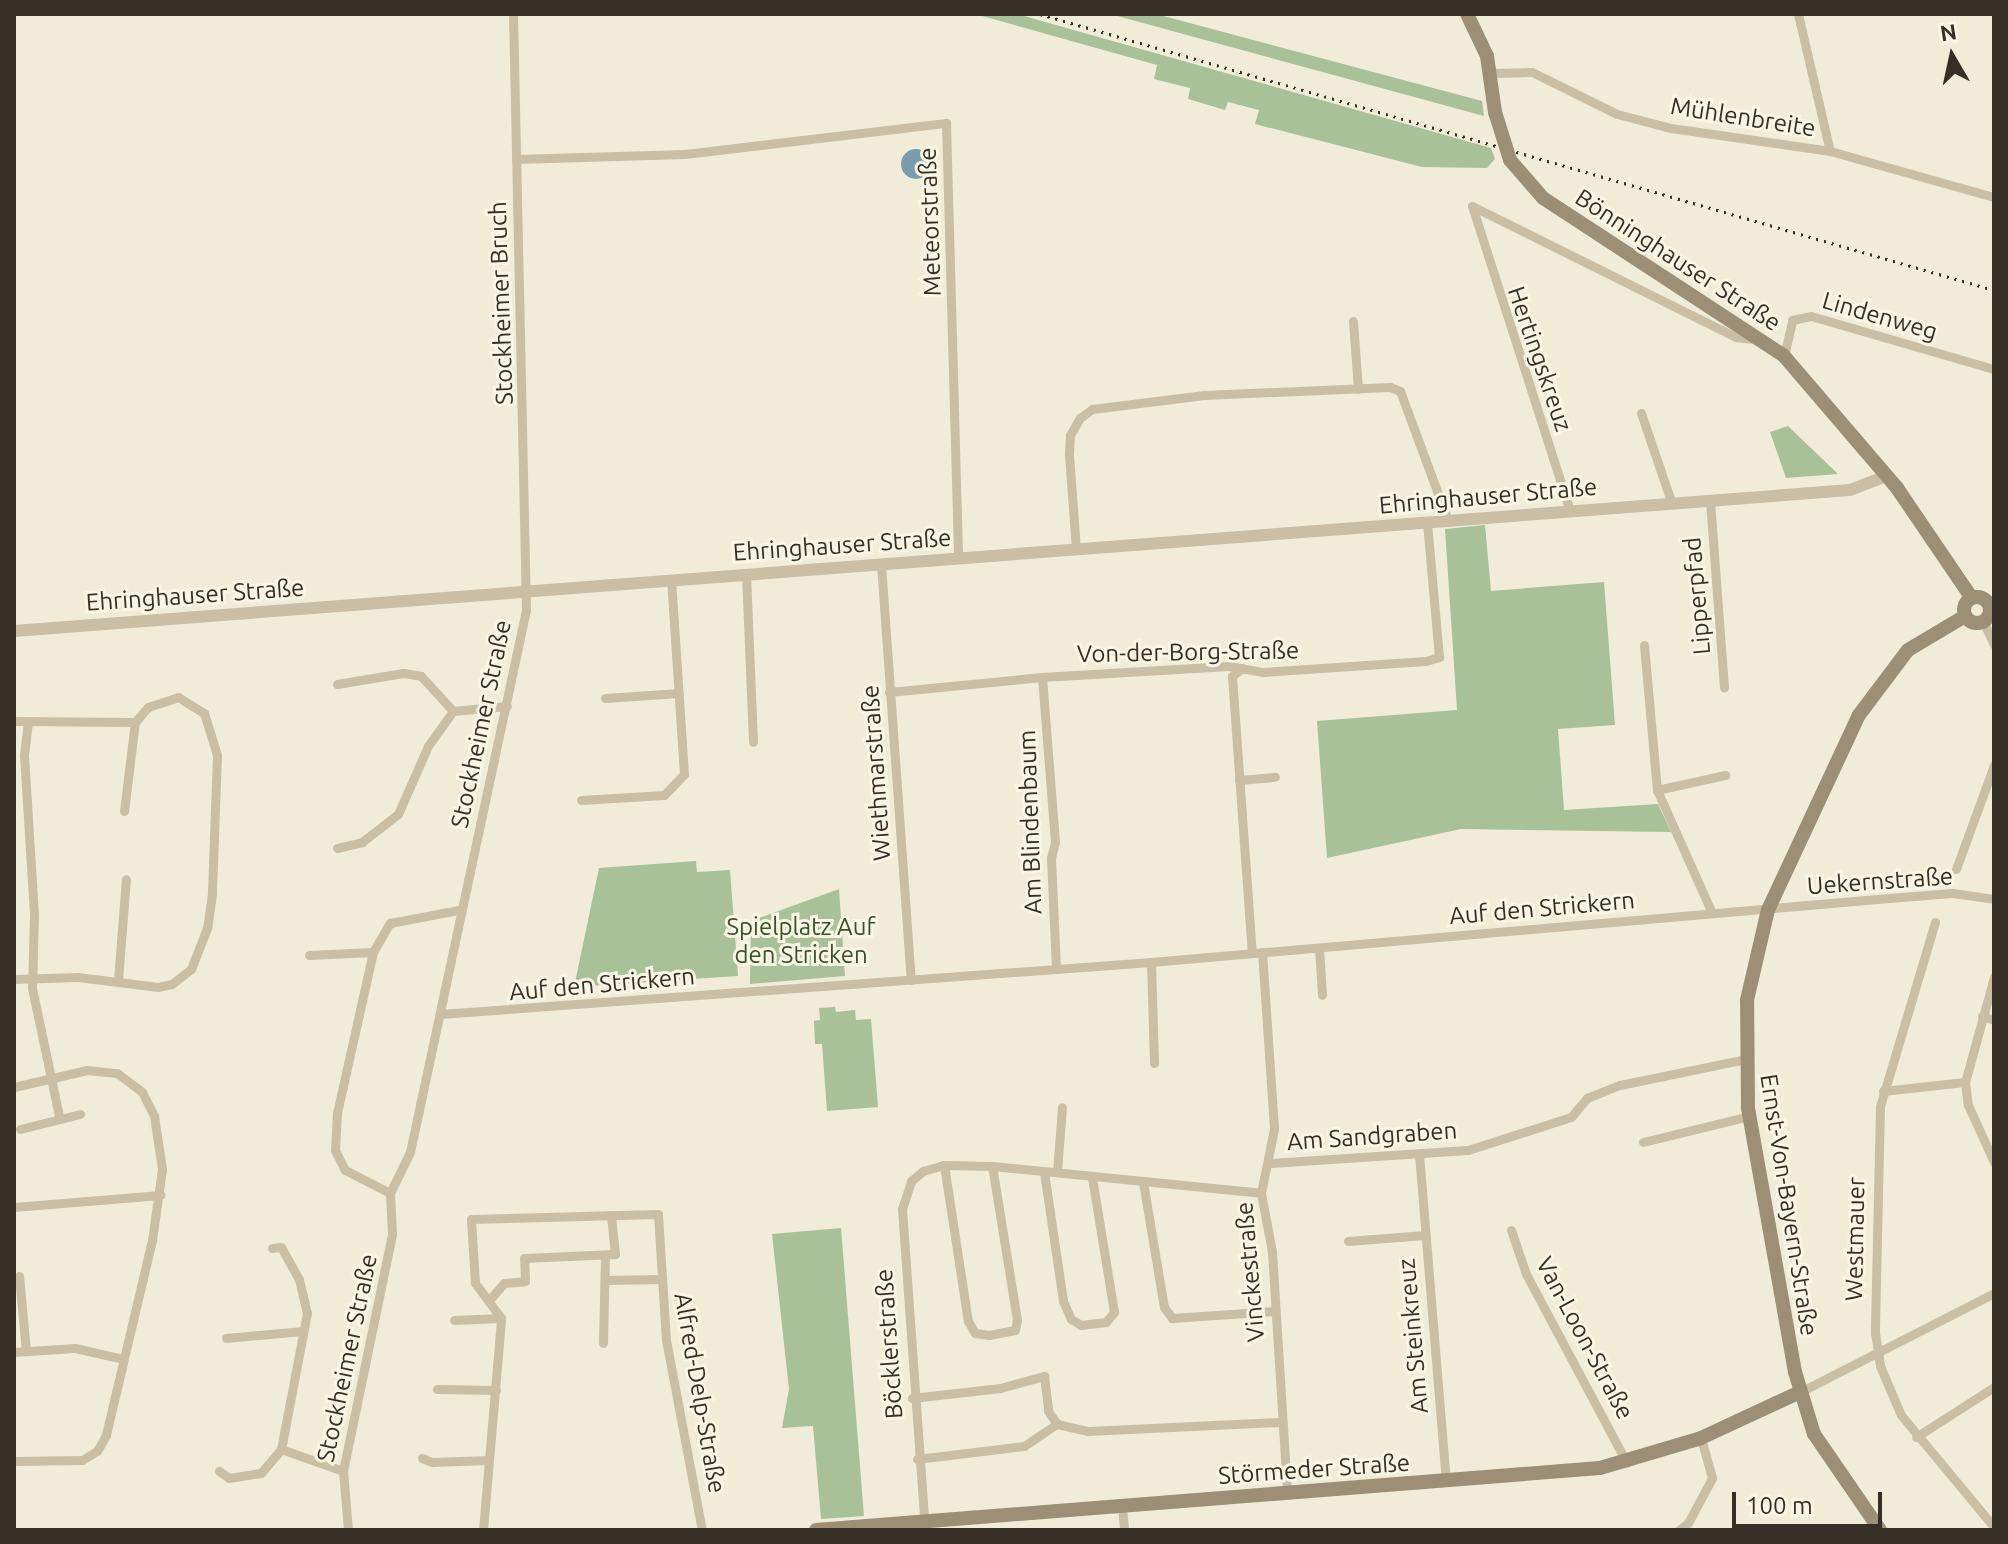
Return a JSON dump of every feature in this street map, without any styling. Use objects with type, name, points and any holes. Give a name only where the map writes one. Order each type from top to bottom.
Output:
[{"type":"main road","name":"Bönninghauser Straße","points":[[1467,14],[1491,73],[1495,112],[1510,160],[1543,198],[1784,356],[1887,476],[1971,597]]},
{"type":"main road","points":[[1971,597],[1980,597],[1992,605],[1983,621],[1965,616],[1964,607],[1971,597]]},
{"type":"main road","name":"Ernst-Von-Bayern-Straße","points":[[1880,1530],[1814,1434],[1800,1392],[1750,1116],[1745,1059],[1751,970],[1768,910],[1872,694],[1911,648],[1965,616]]},
{"type":"main road","name":"Störmeder Straße","points":[[816,1530],[924,1526],[1122,1506],[1446,1482],[1627,1463],[1701,1438],[1800,1392]]},
{"type":"street","name":"Stockheimer Bruch","points":[[513,14],[527,591]]},
{"type":"street","points":[[1798,14],[1830,151]]},
{"type":"street","name":"Mühlenbreite","points":[[1491,73],[1532,72],[1594,107],[1671,128],[1830,151],[1994,197]]},
{"type":"street","name":"Meteorstraße","points":[[516,159],[685,154],[946,123],[958,558]]},
{"type":"street","name":"Hertingskreuz","points":[[1570,511],[1473,219],[1472,206],[1485,208],[1736,337],[1763,340]]},
{"type":"street","name":"Lindenweg","points":[[1784,356],[1792,320],[1811,316],[1994,369]]},
{"type":"street","points":[[1353,321],[1358,389]]},
{"type":"street","points":[[1076,550],[1070,435],[1092,409],[1204,395],[1358,389],[1400,391],[1448,521]]},
{"type":"street","points":[[1641,413],[1672,504]]},
{"type":"street","name":"Ehringhauser Straße","points":[[14,631],[1850,490],[1887,476]]},
{"type":"street","name":"Lipperpfad","points":[[1710,501],[1724,687]]},
{"type":"street","name":"Von-der-Borg-Straße","points":[[889,692],[1042,677],[1242,668],[1263,672],[1439,657],[1427,523]]},
{"type":"street","name":"Wiethmarstraße","points":[[881,564],[911,980]]},
{"type":"street","points":[[746,574],[753,742]]},
{"type":"street","points":[[581,800],[643,801],[676,787],[684,774],[671,580]]},
{"type":"street","name":"Stockheimer Straße","points":[[348,1530],[343,1471],[392,1234],[390,1193],[410,1152],[440,1014],[458,910],[507,706],[527,591]]},
{"type":"street","points":[[1983,621],[1994,645]]},
{"type":"street","points":[[1644,645],[1657,790],[1712,913]]},
{"type":"street","name":"Vinckestraße","points":[[1242,668],[1232,676],[1257,953],[1271,1163],[1261,1193],[1269,1220],[1287,1493]]},
{"type":"street","points":[[337,684],[403,673],[421,676],[453,711]]},
{"type":"street","name":"Am Blindenbaum","points":[[1042,677],[1055,842],[1051,858],[1056,967]]},
{"type":"street","points":[[605,698],[679,693]]},
{"type":"street","points":[[14,721],[135,722],[164,698],[192,701],[204,713],[217,755],[215,859],[207,928],[191,969],[172,984],[158,987],[118,980],[14,979]]},
{"type":"street","points":[[337,848],[362,842],[398,814],[428,746],[453,711],[507,706]]},
{"type":"street","points":[[28,722],[24,755],[33,977],[48,1076],[59,1116]]},
{"type":"street","points":[[124,811],[135,722]]},
{"type":"street","points":[[1956,869],[1994,765]]},
{"type":"street","points":[[1657,790],[1725,775]]},
{"type":"street","points":[[1239,780],[1275,777]]},
{"type":"street","points":[[118,980],[126,879]]},
{"type":"street","name":"Uekernstraße","points":[[1768,910],[1952,893],[1994,899]]},
{"type":"street","points":[[390,1193],[345,1170],[335,1150],[337,1113],[373,952],[390,923],[458,910]]},
{"type":"street","name":"Auf den Strickern","points":[[440,1014],[1151,962],[1768,910]]},
{"type":"street","name":"Westmauer","points":[[1935,922],[1883,1091],[1874,1254],[1877,1353],[1894,1402],[1916,1437],[1994,1527]]},
{"type":"street","points":[[1319,948],[1322,995]]},
{"type":"street","points":[[309,955],[373,952]]},
{"type":"street","points":[[1151,962],[1154,1063]]},
{"type":"street","points":[[1994,977],[1965,1082],[1968,1105],[1994,1162]]},
{"type":"street","points":[[1982,1016],[1994,1020]]},
{"type":"street","name":"Am Sandgraben","points":[[1271,1163],[1468,1150],[1571,1117],[1587,1098],[1620,1085],[1745,1059]]},
{"type":"street","points":[[14,1087],[48,1076],[101,1070],[117,1073],[142,1092],[161,1144],[161,1195],[106,1435],[97,1451],[82,1460],[14,1461]]},
{"type":"street","points":[[1883,1091],[1965,1082]]},
{"type":"street","points":[[1057,1172],[1062,1107]]},
{"type":"street","points":[[20,1129],[59,1116],[80,1114]]},
{"type":"street","points":[[1643,1142],[1750,1116]]},
{"type":"street","name":"Am Steinkreuz","points":[[1419,1154],[1446,1482]]},
{"type":"street","points":[[992,1166],[1017,1320],[1015,1330],[975,1333],[964,1300],[944,1165],[992,1166],[1261,1193]]},
{"type":"street","name":"Böcklerstraße","points":[[924,1526],[912,1398],[902,1209],[911,1181],[923,1171],[944,1165]]},
{"type":"street","points":[[1044,1172],[1054,1251],[1071,1319],[1081,1325],[1106,1322],[1114,1312],[1092,1177]]},
{"type":"street","points":[[1143,1182],[1164,1307],[1172,1318],[1275,1311]]},
{"type":"street","points":[[14,1207],[161,1195]]},
{"type":"street","name":"Alfred-Delp-Straße","points":[[611,1215],[658,1214],[666,1340],[702,1530]]},
{"type":"street","points":[[483,1530],[501,1318],[491,1298],[475,1283],[471,1219],[611,1215],[615,1254],[524,1258],[525,1281],[504,1283],[491,1298]]},
{"type":"street","name":"Van-Loon-Straße","points":[[1511,1230],[1526,1274],[1627,1463]]},
{"type":"street","name":"Am Steinkreuz","points":[[1348,1241],[1425,1235]]},
{"type":"street","points":[[219,1471],[229,1478],[261,1473],[281,1449],[303,1331],[306,1296],[281,1247],[272,1248]]},
{"type":"street","points":[[605,1255],[606,1280]]},
{"type":"street","points":[[19,1276],[26,1351]]},
{"type":"street","points":[[603,1343],[601,1284],[606,1280],[661,1279]]},
{"type":"street","points":[[1800,1392],[1994,1293]]},
{"type":"street","points":[[454,1320],[501,1318]]},
{"type":"street","points":[[226,1338],[303,1331]]},
{"type":"street","points":[[14,1352],[75,1348],[123,1359]]},
{"type":"street","points":[[912,1398],[1000,1388],[1044,1376],[1048,1411],[1057,1424],[1088,1431],[1281,1422]]},
{"type":"street","points":[[1916,1437],[1994,1387]]},
{"type":"street","points":[[437,1389],[496,1390]]},
{"type":"street","points":[[917,1459],[1024,1446],[1057,1424]]},
{"type":"street","points":[[1679,1530],[1688,1523],[1712,1478],[1701,1438]]},
{"type":"street","points":[[281,1449],[343,1471]]},
{"type":"street","points":[[422,1458],[489,1460]]},
{"type":"street","points":[[1122,1506],[1124,1530]]},
{"type":"street","points":[[1688,1523],[1698,1530]]},
{"type":"green space","points":[[975,14],[1017,14],[1491,148],[1495,159],[1487,168],[1422,167],[1255,124],[1259,110],[1228,102],[1225,110],[1188,99],[1190,88],[1154,79],[1157,65]]},
{"type":"green space","points":[[1110,14],[1156,14],[1482,101],[1484,116]]},
{"type":"green space","points":[[1788,426],[1838,474],[1786,478],[1770,432]]},
{"type":"green space","points":[[1485,525],[1491,591],[1604,582],[1615,725],[1558,729],[1564,810],[1658,804],[1671,832],[1461,829],[1327,858],[1317,721],[1457,710],[1445,529]]},
{"type":"green space","points":[[696,861],[697,872],[730,870],[738,976],[574,987],[599,868]]},
{"type":"green space","name":"Spielplatz Auf den Stricken","points":[[839,889],[845,976],[750,984],[751,921]]},
{"type":"green space","points":[[835,1007],[836,1012],[855,1010],[856,1020],[871,1019],[878,1107],[827,1111],[822,1044],[815,1044],[814,1021],[820,1020],[819,1008]]},
{"type":"green space","points":[[841,1228],[864,1516],[821,1519],[813,1426],[782,1428],[789,1389],[772,1234]]},
{"type":"water","points":[[916,149],[922,150],[930,158],[930,170],[922,178],[916,179],[910,178],[902,170],[901,164],[902,158],[910,150]]},
{"type":"railway","points":[[1040,14],[1994,290]]}]
